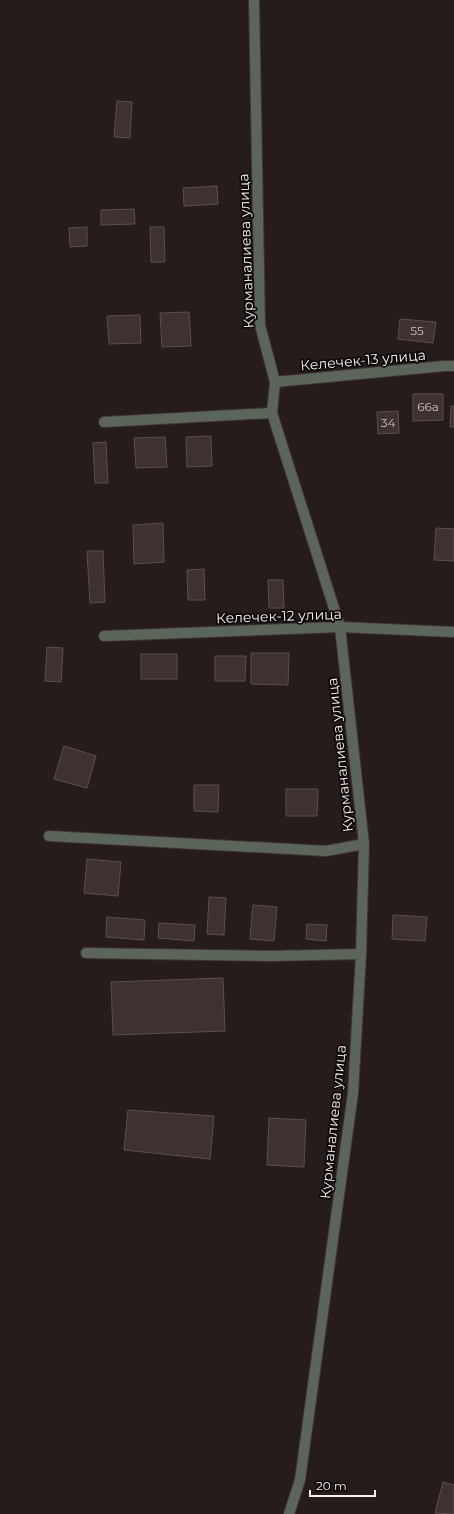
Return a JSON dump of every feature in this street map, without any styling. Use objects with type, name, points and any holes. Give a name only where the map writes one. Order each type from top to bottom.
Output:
[{"type":"street","name":"Курманалиева улица","points":[[254,0],[260,325],[275,382],[272,413],[340,628],[364,844],[361,954],[353,1093],[300,1480],[290,1514]]},
{"type":"street","name":"Келечек-13 улица","points":[[275,382],[454,366]]},
{"type":"street","points":[[104,422],[272,413]]},
{"type":"street","name":"Келечек-12 улица","points":[[104,636],[340,628],[454,632]]},
{"type":"street","points":[[49,836],[326,851],[364,844]]},
{"type":"street","points":[[86,952],[271,956],[361,954]]},
{"type":"building","points":[[117,101],[132,102],[130,138],[114,137]]},
{"type":"building","points":[[217,186],[218,204],[184,206],[183,188]]},
{"type":"building","points":[[134,209],[135,224],[101,225],[101,210]]},
{"type":"building","points":[[87,227],[87,246],[70,247],[69,228]]},
{"type":"building","points":[[150,227],[164,227],[165,262],[151,262]]},
{"type":"building","points":[[189,312],[191,346],[162,347],[160,313]]},
{"type":"building","points":[[140,315],[141,343],[109,344],[107,316]]},
{"type":"building","points":[[400,319],[436,322],[433,343],[398,339]]},
{"type":"building","points":[[413,394],[443,394],[443,420],[413,421]]},
{"type":"building","points":[[451,406],[454,406],[454,427],[450,427]]},
{"type":"building","points":[[398,411],[399,433],[378,434],[377,412]]},
{"type":"building","points":[[211,436],[212,466],[187,467],[186,437]]},
{"type":"building","points":[[165,437],[167,467],[136,468],[134,438]]},
{"type":"building","points":[[106,442],[108,483],[95,483],[93,443]]},
{"type":"building","points":[[163,523],[164,562],[134,564],[133,525]]},
{"type":"building","points":[[436,528],[454,529],[454,561],[434,560]]},
{"type":"building","points":[[87,551],[103,551],[105,602],[90,603]]},
{"type":"building","points":[[204,569],[205,600],[188,600],[187,570]]},
{"type":"building","points":[[268,580],[283,580],[284,608],[269,608]]},
{"type":"building","points":[[47,647],[63,648],[61,682],[45,681]]},
{"type":"building","points":[[251,653],[289,653],[288,685],[251,684]]},
{"type":"building","points":[[141,654],[177,654],[177,679],[141,679]]},
{"type":"building","points":[[215,656],[246,656],[245,681],[215,681]]},
{"type":"building","points":[[64,746],[96,756],[87,788],[54,779]]},
{"type":"building","points":[[194,785],[219,785],[218,812],[194,811]]},
{"type":"building","points":[[286,789],[318,789],[317,816],[286,816]]},
{"type":"building","points":[[87,859],[121,862],[118,896],[84,893]]},
{"type":"building","points":[[209,897],[226,898],[224,935],[207,934]]},
{"type":"building","points":[[253,905],[277,907],[274,941],[250,939]]},
{"type":"building","points":[[393,915],[427,917],[425,941],[392,939]]},
{"type":"building","points":[[107,917],[145,920],[144,940],[106,937]]},
{"type":"building","points":[[159,923],[195,925],[194,941],[158,938]]},
{"type":"building","points":[[307,924],[327,925],[326,941],[306,939]]},
{"type":"building","points":[[223,978],[225,1031],[113,1035],[111,982]]},
{"type":"building","points":[[128,1110],[214,1116],[210,1159],[124,1150]]},
{"type":"building","points":[[269,1118],[306,1120],[304,1167],[267,1165]]},
{"type":"building","points":[[443,1482],[454,1485],[454,1514],[435,1513]]}]
